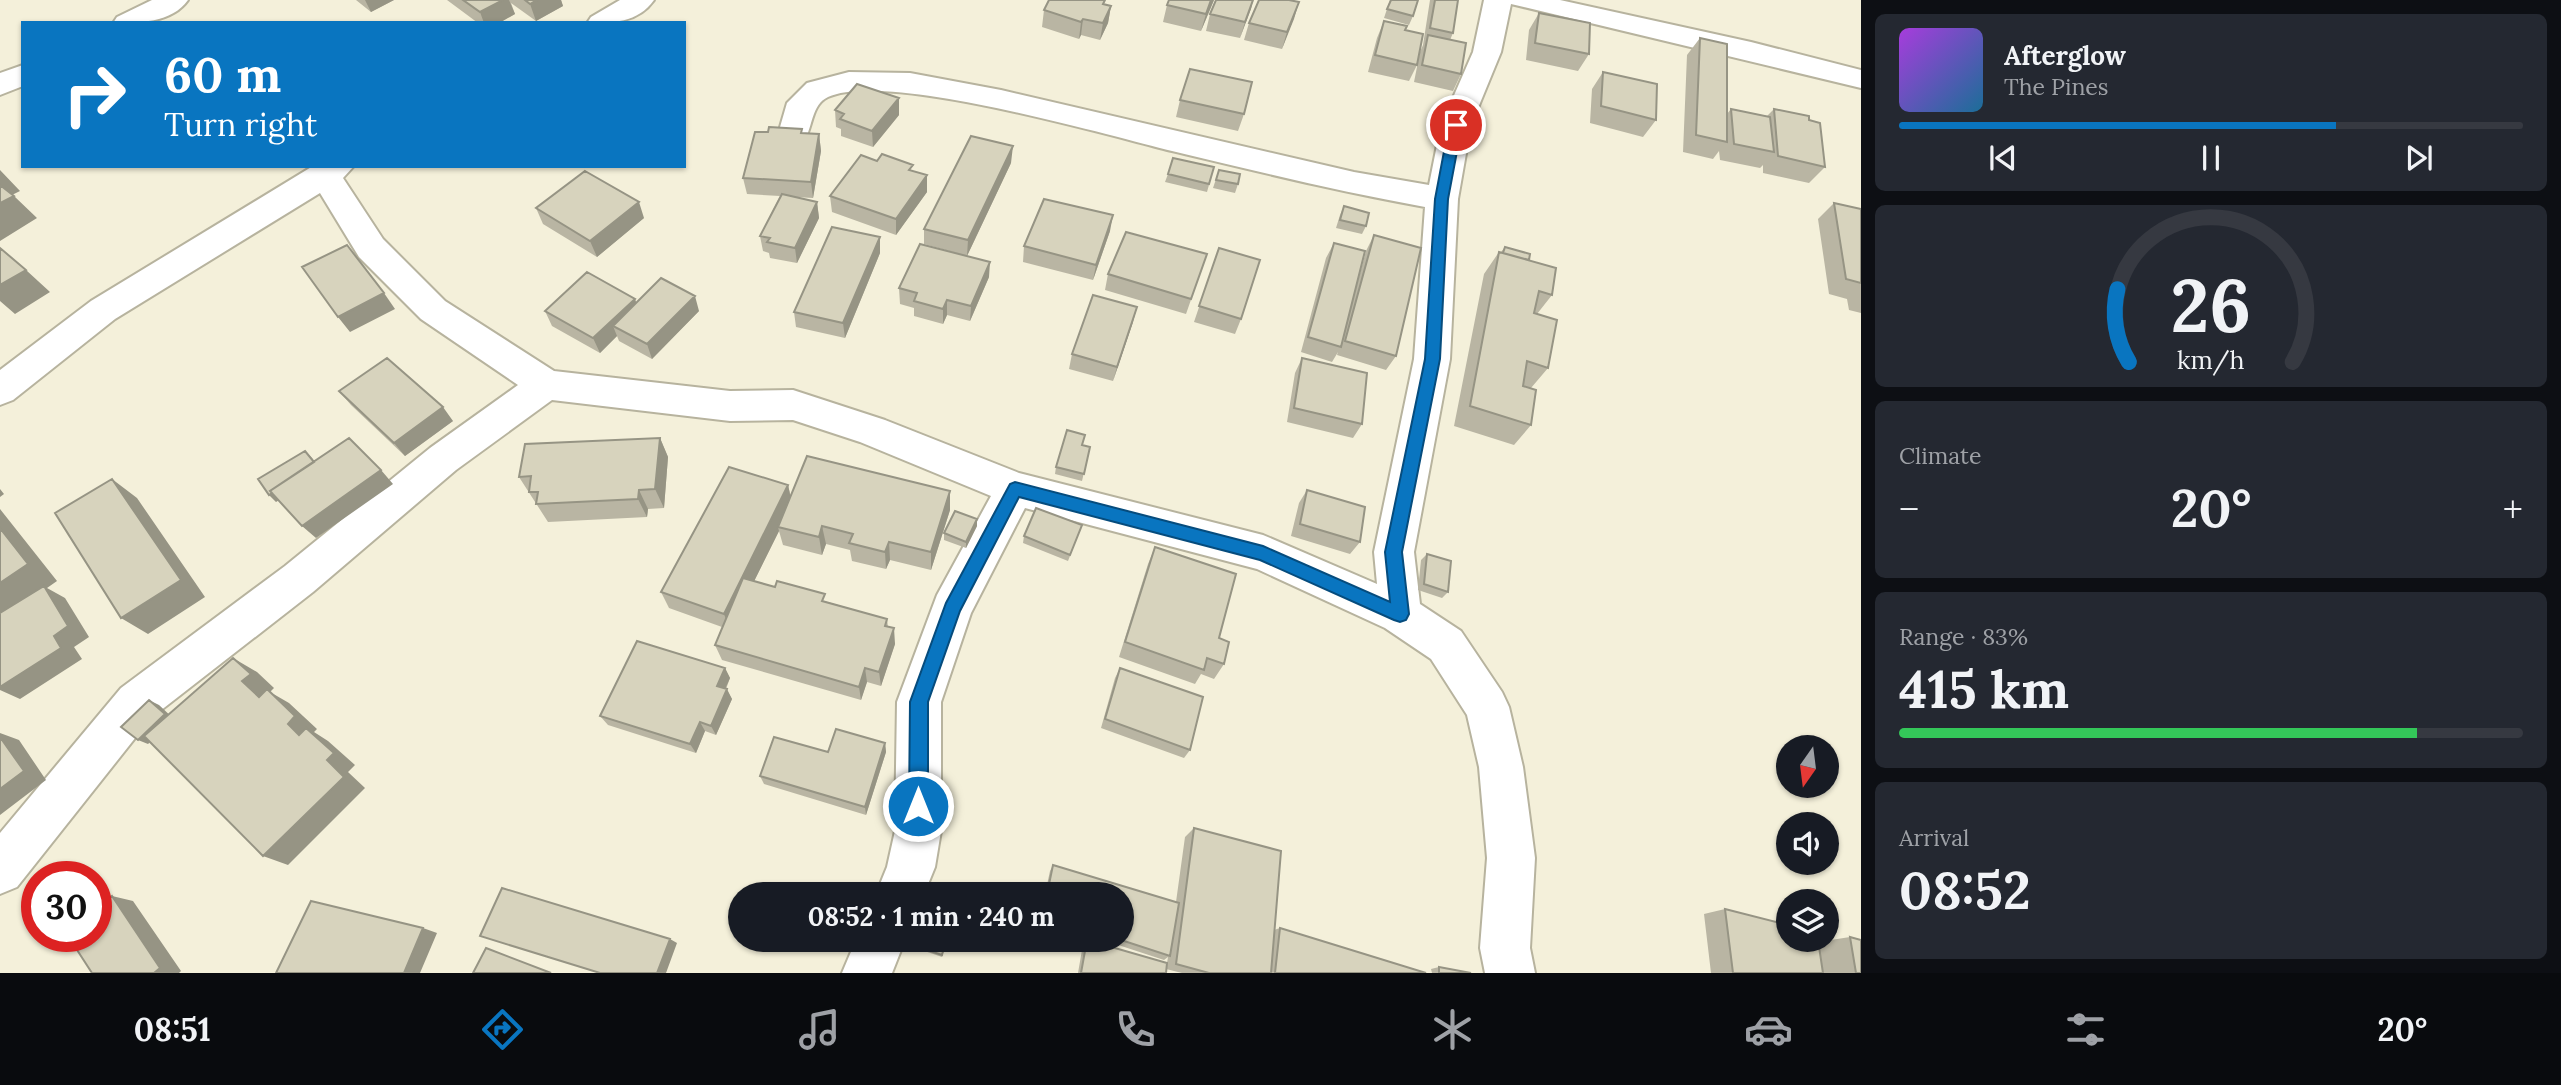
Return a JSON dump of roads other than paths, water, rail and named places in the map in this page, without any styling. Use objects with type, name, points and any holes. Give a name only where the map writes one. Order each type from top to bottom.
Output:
[{"type":"street","points":[[131,21],[174,0]]},
{"type":"street","points":[[604,21],[640,0]]},
{"type":"street","points":[[1400,614],[1394,552],[1432,359],[1441,199],[1456,125],[1487,52],[1498,0]]},
{"type":"street","points":[[1522,0],[1751,51],[1861,79]]},
{"type":"street","points":[[0,85],[21,75]]},
{"type":"street","points":[[793,134],[802,103],[817,90],[849,82],[910,83],[1001,100],[1315,174],[1441,199]]},
{"type":"street","points":[[0,390],[103,310],[332,170],[371,248],[433,310],[546,385],[730,405],[793,405],[872,431],[1015,489],[1263,553],[1400,614],[1446,645],[1487,707],[1501,767],[1511,858],[1505,948],[1510,973]]},
{"type":"street","points":[[0,870],[136,703],[299,579],[443,459],[546,385]]},
{"type":"street","points":[[905,882],[911,867],[918,831],[919,702],[952,608],[1015,489]]},
{"type":"street","points":[[867,973],[876,952]]}]
